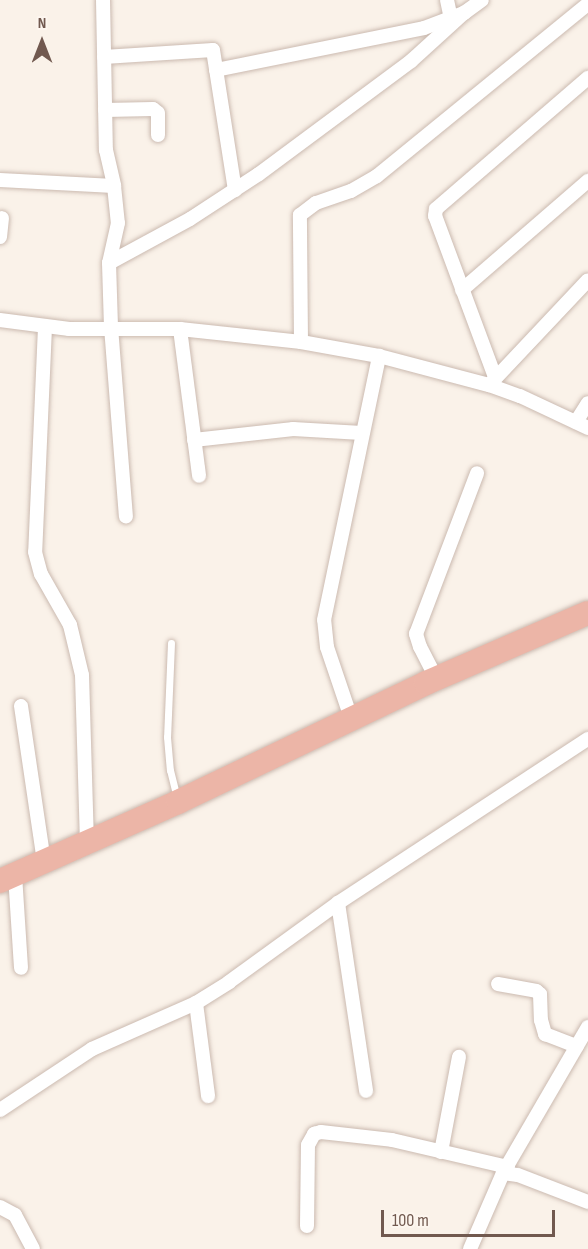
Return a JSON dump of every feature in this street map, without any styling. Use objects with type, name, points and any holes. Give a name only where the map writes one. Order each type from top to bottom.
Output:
[{"type":"highway","points":[[8,878],[178,801],[436,678],[588,613]]},
{"type":"street","points":[[103,0],[106,150],[114,186],[118,223],[109,263],[111,327],[126,516]]},
{"type":"street","points":[[447,0],[451,19]]},
{"type":"street","points":[[109,263],[190,219],[333,121],[394,75],[482,0]]},
{"type":"street","points":[[301,342],[300,215],[316,203],[351,191],[377,176],[588,4]]},
{"type":"street","points":[[216,70],[424,28],[464,13]]},
{"type":"street","points":[[104,57],[209,49],[214,53],[235,190]]},
{"type":"street","points":[[492,381],[435,216],[436,209],[588,78]]},
{"type":"street","points":[[105,110],[153,109],[158,112],[158,135]]},
{"type":"street","points":[[0,180],[114,186]]},
{"type":"street","points":[[462,290],[588,181]]},
{"type":"street","points":[[0,237],[3,218]]},
{"type":"street","points":[[492,381],[588,280]]},
{"type":"street","points":[[0,320],[45,327],[180,329],[301,342],[379,356],[492,381],[582,425],[588,404]]},
{"type":"street","points":[[45,327],[35,552],[41,574],[70,625],[82,675],[87,842]]},
{"type":"street","points":[[180,329],[199,476]]},
{"type":"street","points":[[351,718],[327,647],[324,620],[379,356]]},
{"type":"street","points":[[194,440],[293,429],[362,433]]},
{"type":"street","points":[[436,678],[417,641],[416,634],[477,473]]},
{"type":"street","points":[[21,706],[44,862]]},
{"type":"street","points":[[0,1110],[92,1049],[196,1003],[229,982],[338,903],[588,739]]},
{"type":"street","points":[[8,878],[21,968]]},
{"type":"street","points":[[338,903],[366,1091]]},
{"type":"street","points":[[498,984],[536,991],[540,994],[541,1020],[545,1034],[582,1043]]},
{"type":"street","points":[[196,1003],[208,1096]]},
{"type":"street","points":[[472,1248],[506,1170],[582,1043],[588,1027]]},
{"type":"street","points":[[441,1152],[459,1057]]},
{"type":"street","points":[[307,1226],[308,1145],[314,1134],[321,1132],[392,1140],[441,1152],[506,1170],[588,1202]]},
{"type":"street","points":[[0,1207],[15,1215],[33,1249]]},
{"type":"lane","points":[[171,643],[167,737],[170,770],[178,801]]}]
